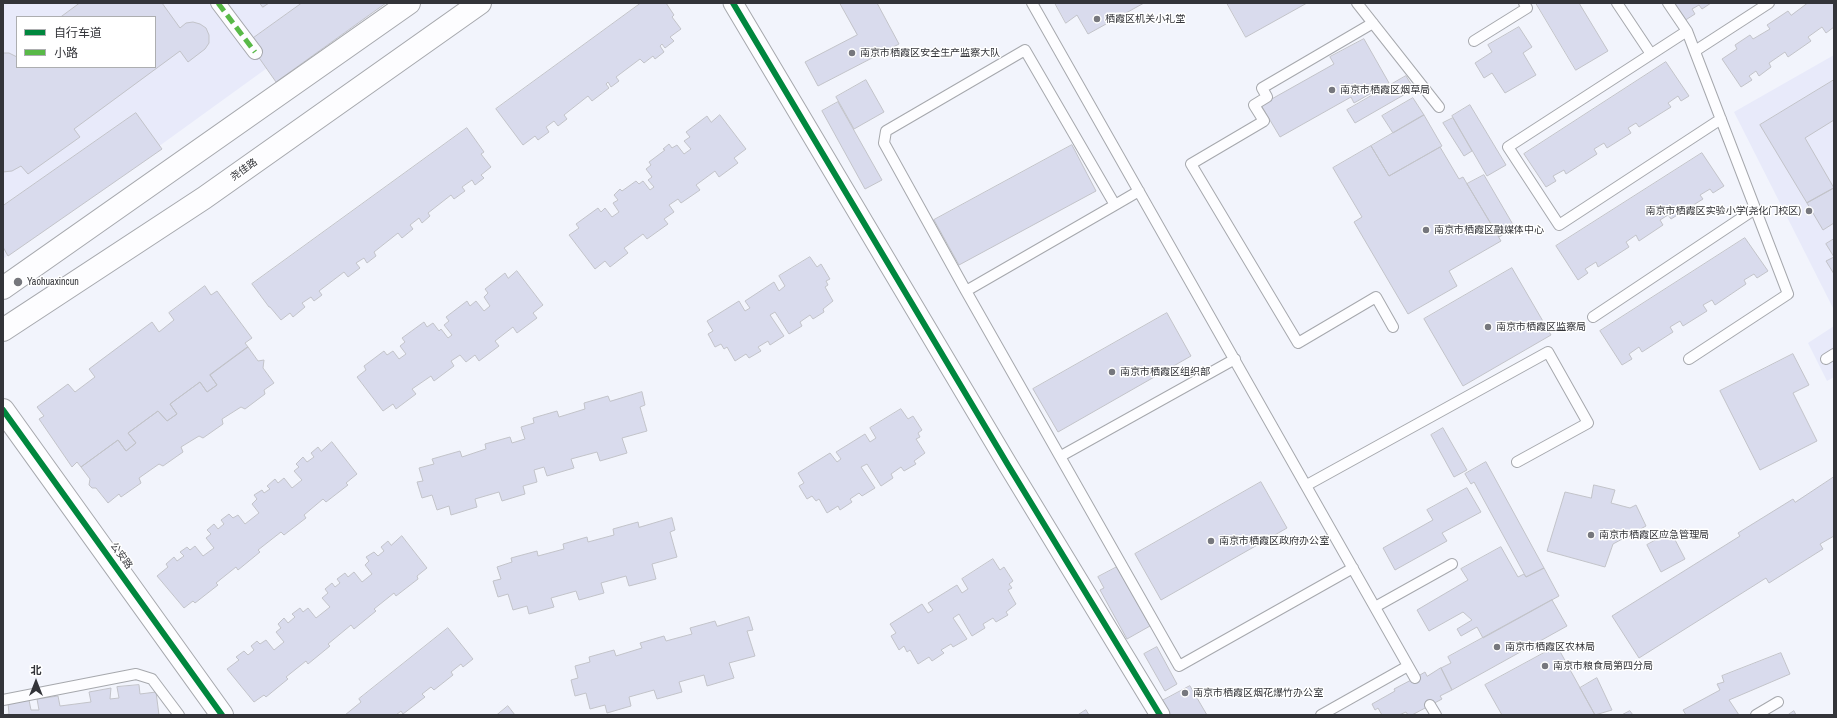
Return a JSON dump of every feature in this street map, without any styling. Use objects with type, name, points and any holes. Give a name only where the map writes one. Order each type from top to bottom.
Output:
[{"type":"main road","points":[[3,288],[409,3]]},
{"type":"main road","name":"尧佳路","points":[[3,330],[204,198],[480,3]]},
{"type":"main road","name":"公安路","points":[[3,410],[222,715]]},
{"type":"street","points":[[218,3],[255,52]]},
{"type":"street","points":[[733,3],[1008,465],[1160,715]]},
{"type":"lane","points":[[1032,3],[1307,485],[1415,678]]},
{"type":"lane","points":[[1357,3],[1439,107]]},
{"type":"lane","points":[[1474,41],[1527,8],[1524,3]]},
{"type":"lane","points":[[1617,3],[1652,54]]},
{"type":"lane","points":[[1668,3],[1687,31],[1788,294],[1689,360]]},
{"type":"lane","points":[[1695,51],[1769,3]]},
{"type":"lane","points":[[1373,23],[1262,88],[1267,97],[1254,105],[1264,121],[1191,164],[1298,344],[1376,298],[1393,327]]},
{"type":"lane","points":[[1687,31],[1508,147],[1559,225],[1721,119]]},
{"type":"lane","points":[[1115,205],[1025,50],[886,131],[884,143],[966,291],[1179,666],[1353,568]]},
{"type":"lane","points":[[966,291],[1139,191]]},
{"type":"lane","points":[[1593,317],[1755,209]]},
{"type":"lane","points":[[1307,485],[1548,352],[1588,423],[1517,462]]},
{"type":"lane","points":[[1061,456],[1235,359]]},
{"type":"lane","points":[[1375,607],[1452,564]]},
{"type":"lane","points":[[1321,715],[1408,666]]},
{"type":"lane","points":[[3,700],[136,674],[152,679],[179,715]]},
{"type":"lane","points":[[1756,715],[1778,702]]},
{"type":"lane","points":[[1430,705],[1436,715]]},
{"type":"shaded area","points":[[3,3],[357,3],[3,259]]},
{"type":"shaded area","name":"南京市栖霞区实验小学(尧化门校区)","points":[[1834,55],[1834,310],[1734,112]]},
{"type":"shaded area","points":[[1834,326],[1834,377],[1827,381],[1808,343]]},
{"type":"building","points":[[80,3],[162,3],[180,28],[186,23],[193,22],[206,28],[209,35],[209,43],[205,49],[188,62],[180,51],[74,129],[80,137],[28,174],[21,166],[12,171],[3,172],[3,53],[9,53],[16,56],[16,68],[156,68],[156,16],[62,16]]},
{"type":"building","points":[[260,3],[269,3],[263,7]]},
{"type":"building","points":[[302,3],[386,3],[276,82],[248,42]]},
{"type":"building","points":[[641,3],[666,3],[674,15],[672,17],[681,29],[670,37],[674,41],[665,48],[662,44],[660,46],[664,52],[655,59],[653,56],[644,63],[640,59],[616,77],[619,81],[611,87],[608,82],[606,84],[609,88],[592,101],[588,96],[564,115],[567,119],[558,126],[554,121],[546,127],[549,132],[538,140],[535,136],[523,145],[496,109]]},
{"type":"building","name":"南京市栖霞区安全生产监察大队","points":[[840,3],[877,3],[899,44],[818,86],[805,62],[857,35]]},
{"type":"building","name":"栖霞区机关小礼堂","points":[[1055,3],[1144,3],[1088,34],[1077,15],[1066,23]]},
{"type":"building","points":[[1227,3],[1307,3],[1246,37]]},
{"type":"building","points":[[1536,3],[1579,3],[1608,51],[1576,70]]},
{"type":"building","points":[[1672,3],[1711,3],[1702,9],[1699,5],[1692,9],[1695,14],[1684,21]]},
{"type":"building","points":[[1808,3],[1834,3],[1834,27],[1826,33],[1822,27],[1808,37],[1811,41],[1788,57],[1785,52],[1769,63],[1771,67],[1759,76],[1756,71],[1749,76],[1752,80],[1741,87],[1722,59],[1737,49],[1735,45],[1750,35],[1753,39],[1770,29],[1767,25],[1788,11],[1791,15]]},
{"type":"building","points":[[1519,27],[1532,47],[1523,53],[1536,75],[1505,93],[1492,73],[1484,78],[1475,63],[1492,52],[1488,45]]},
{"type":"building","name":"南京市栖霞区烟草局","points":[[1364,39],[1389,83],[1354,103],[1351,97],[1280,137],[1261,105],[1334,64],[1330,57]]},
{"type":"building","points":[[1666,62],[1689,96],[1681,101],[1678,96],[1668,103],[1671,107],[1639,127],[1636,123],[1628,128],[1631,133],[1607,148],[1604,143],[1594,149],[1597,154],[1566,174],[1564,170],[1553,176],[1556,181],[1546,187],[1524,154]]},
{"type":"building","points":[[1406,76],[1414,89],[1355,123],[1347,110]]},
{"type":"building","points":[[866,80],[884,112],[854,129],[836,97]]},
{"type":"building","points":[[1834,80],[1834,120],[1805,138],[1834,188],[1807,203],[1760,125]]},
{"type":"building","points":[[1413,98],[1424,115],[1393,133],[1382,116]]},
{"type":"building","points":[[838,102],[882,180],[865,189],[822,111]]},
{"type":"building","points":[[1470,105],[1506,165],[1487,176],[1452,116]]},
{"type":"building","points":[[136,113],[162,149],[8,256],[3,247],[3,206]]},
{"type":"building","points":[[720,115],[746,149],[734,158],[738,163],[719,177],[715,171],[696,185],[700,190],[681,203],[678,199],[669,205],[674,212],[664,219],[668,224],[647,239],[643,234],[624,248],[628,253],[610,267],[605,261],[595,269],[569,235],[579,228],[576,224],[598,208],[601,212],[605,208],[612,217],[619,212],[613,203],[618,200],[614,195],[620,189],[622,191],[636,181],[639,184],[643,181],[650,190],[654,187],[648,180],[652,177],[646,169],[651,165],[649,162],[665,150],[663,149],[669,144],[672,148],[677,145],[684,154],[691,149],[684,141],[690,137],[686,132],[707,116],[711,122]]},
{"type":"building","points":[[1424,115],[1442,146],[1389,176],[1371,146]]},
{"type":"building","points":[[1453,118],[1472,151],[1464,156],[1443,123]]},
{"type":"building","points":[[467,128],[484,152],[481,154],[491,167],[481,175],[484,178],[475,185],[472,180],[462,187],[465,191],[454,199],[451,195],[428,213],[430,216],[422,223],[419,218],[410,225],[413,229],[402,238],[398,233],[374,252],[376,256],[367,263],[364,258],[356,263],[360,268],[348,277],[344,272],[319,291],[322,295],[314,301],[311,297],[302,303],[305,307],[293,317],[290,313],[281,320],[252,284]]},
{"type":"building","points":[[1072,145],[1096,191],[959,265],[934,220]]},
{"type":"building","name":"南京市栖霞区融媒体中心","points":[[1371,146],[1389,176],[1440,147],[1459,179],[1463,177],[1501,241],[1449,271],[1457,286],[1408,314],[1354,222],[1362,217],[1333,168]]},
{"type":"building","points":[[1702,153],[1724,186],[1713,193],[1710,189],[1700,195],[1703,199],[1671,219],[1668,215],[1660,220],[1663,225],[1639,241],[1636,235],[1626,242],[1629,247],[1598,267],[1596,262],[1585,269],[1588,273],[1578,280],[1556,246]]},
{"type":"building","points":[[1484,175],[1515,228],[1499,237],[1467,184]]},
{"type":"building","points":[[1834,188],[1834,223],[1823,230],[1807,203]]},
{"type":"building","points":[[1745,238],[1768,271],[1757,278],[1754,274],[1744,280],[1746,284],[1715,305],[1712,300],[1703,305],[1707,311],[1683,326],[1680,321],[1670,327],[1673,332],[1642,352],[1639,347],[1629,354],[1632,359],[1622,365],[1600,331]]},
{"type":"building","points":[[1834,239],[1834,257],[1826,244]]},
{"type":"building","points":[[810,257],[817,267],[821,264],[830,279],[826,281],[828,285],[825,287],[833,301],[823,309],[824,312],[813,319],[810,315],[800,322],[802,326],[789,334],[775,312],[770,315],[784,336],[770,345],[768,341],[758,347],[761,351],[749,358],[746,354],[735,361],[727,347],[724,349],[721,344],[715,347],[708,334],[713,331],[707,321],[739,301],[745,311],[750,308],[745,301],[774,282],[779,291],[785,286],[779,276]]},
{"type":"building","points":[[1834,257],[1834,274],[1826,261]]},
{"type":"building","name":"南京市栖霞区监察局","points":[[1512,268],[1551,335],[1463,386],[1424,319]]},
{"type":"building","points":[[517,271],[543,305],[533,313],[537,318],[517,333],[513,327],[495,341],[499,346],[479,361],[475,355],[466,362],[460,355],[451,361],[454,366],[434,381],[431,376],[412,389],[416,394],[396,409],[393,404],[383,411],[357,377],[366,370],[364,366],[384,351],[387,355],[393,351],[399,359],[406,354],[400,346],[405,342],[402,338],[424,322],[427,327],[433,323],[439,331],[441,329],[448,338],[452,335],[444,325],[449,321],[446,317],[467,301],[470,306],[476,301],[484,311],[490,306],[484,297],[488,293],[485,289],[505,273],[508,278]]},
{"type":"building","points":[[205,286],[211,295],[217,291],[252,338],[245,343],[248,347],[210,375],[217,385],[207,392],[200,382],[170,404],[177,414],[167,421],[158,411],[128,433],[136,443],[126,451],[118,440],[81,467],[77,462],[72,467],[39,419],[44,416],[37,407],[68,384],[75,392],[95,377],[89,369],[152,322],[159,332],[174,320],[169,313]]},
{"type":"building","name":"南京市栖霞区组织部","points":[[1167,313],[1191,356],[1058,432],[1033,389]]},
{"type":"building","points":[[248,347],[258,361],[264,360],[263,368],[274,383],[264,390],[265,394],[245,409],[241,407],[222,419],[223,424],[203,438],[199,436],[181,447],[183,452],[163,466],[159,464],[139,478],[141,483],[121,497],[119,494],[108,503],[96,488],[92,488],[89,485],[90,479],[81,467],[118,440],[126,451],[136,443],[128,433],[158,411],[167,421],[177,414],[170,404],[200,382],[207,392],[217,385],[210,375]]},
{"type":"building","points":[[1793,354],[1809,385],[1793,393],[1817,441],[1760,470],[1720,391]]},
{"type":"building","points":[[642,392],[645,405],[640,407],[647,431],[622,438],[627,453],[600,461],[597,452],[571,459],[574,468],[547,476],[544,467],[534,470],[537,482],[523,486],[525,494],[502,501],[499,492],[475,499],[477,507],[451,515],[449,506],[437,510],[432,495],[422,498],[417,482],[423,481],[419,468],[434,464],[432,459],[460,451],[462,457],[486,449],[485,444],[510,437],[512,443],[525,439],[521,427],[534,423],[533,418],[557,411],[559,417],[585,409],[584,403],[608,396],[610,401]]},
{"type":"building","points":[[901,409],[908,419],[913,416],[922,430],[918,433],[920,437],[916,439],[925,453],[914,461],[916,464],[904,471],[901,467],[891,474],[893,478],[881,486],[867,464],[861,467],[875,488],[862,496],[859,493],[850,499],[852,502],[840,510],[838,506],[827,513],[819,499],[816,501],[812,496],[807,499],[799,486],[804,483],[798,473],[830,453],[837,462],[841,459],[836,452],[865,434],[870,442],[876,438],[870,428]]},
{"type":"building","points":[[1443,428],[1467,470],[1454,477],[1431,435]]},
{"type":"building","points":[[332,442],[357,474],[346,483],[348,485],[326,502],[323,499],[304,515],[306,518],[284,535],[281,532],[258,550],[260,552],[238,570],[236,567],[216,583],[218,585],[195,603],[193,601],[184,608],[157,576],[168,567],[166,564],[174,557],[177,561],[184,556],[180,552],[187,547],[190,550],[195,546],[203,556],[214,548],[206,538],[211,534],[207,530],[214,524],[218,529],[224,524],[221,520],[229,514],[233,518],[238,515],[245,524],[259,513],[252,504],[257,499],[254,495],[262,490],[264,493],[270,489],[267,486],[275,479],[278,483],[284,478],[292,488],[302,480],[294,471],[299,467],[296,464],[303,457],[307,462],[314,457],[311,453],[318,447],[321,451]]},
{"type":"building","points":[[1486,462],[1544,568],[1526,577],[1474,482],[1471,484],[1465,474]]},
{"type":"building","points":[[1834,477],[1834,536],[1820,544],[1823,549],[1769,583],[1766,578],[1639,658],[1612,616],[1740,536],[1738,533],[1793,499],[1795,502]]},
{"type":"building","name":"南京市栖霞区政府办公室","points":[[1261,482],[1287,528],[1161,600],[1135,554]]},
{"type":"building","name":"南京市栖霞区应急管理局","points":[[1594,485],[1615,490],[1611,503],[1630,508],[1636,505],[1646,526],[1613,544],[1605,567],[1547,551],[1565,492],[1591,498]]},
{"type":"building","points":[[1467,488],[1481,512],[1442,533],[1447,541],[1395,570],[1383,548],[1433,520],[1427,510]]},
{"type":"building","points":[[672,518],[675,530],[670,532],[677,557],[652,564],[656,579],[629,586],[626,576],[601,583],[604,593],[579,600],[576,591],[551,598],[554,607],[529,614],[527,606],[513,610],[508,594],[498,597],[493,581],[501,579],[497,567],[512,562],[511,558],[537,551],[538,556],[564,549],[563,544],[587,537],[588,542],[614,535],[613,529],[638,522],[639,527]]},
{"type":"building","points":[[1671,532],[1685,559],[1661,572],[1647,545]]},
{"type":"building","points":[[402,536],[427,568],[417,576],[418,579],[396,596],[394,593],[374,609],[376,611],[354,629],[351,625],[328,644],[330,646],[308,664],[306,661],[286,677],[288,679],[266,697],[264,695],[254,702],[227,669],[239,660],[236,657],[244,651],[248,655],[254,650],[251,646],[257,641],[260,644],[266,640],[274,650],[284,642],[276,632],[281,628],[278,624],[284,618],[288,623],[295,617],[292,614],[300,608],[303,612],[308,608],[316,618],[330,607],[322,598],[328,593],[325,589],[332,583],[335,587],[340,583],[337,579],[345,573],[348,577],[354,572],[362,582],[372,574],[365,565],[369,561],[366,557],[374,552],[378,556],[384,551],[381,547],[388,541],[391,545]]},
{"type":"building","points":[[1501,547],[1518,577],[1524,574],[1526,577],[1544,568],[1559,596],[1483,638],[1477,627],[1461,636],[1457,629],[1472,620],[1463,612],[1429,631],[1417,610],[1468,580],[1461,569]]},
{"type":"building","points":[[993,559],[1000,570],[1004,567],[1013,581],[1009,584],[1012,588],[1008,590],[1016,604],[1006,612],[1008,615],[996,622],[993,618],[983,624],[985,628],[972,636],[959,614],[953,618],[967,639],[953,647],[951,644],[941,650],[944,653],[932,661],[929,657],[918,664],[910,650],[907,652],[904,646],[899,650],[891,636],[896,633],[890,624],[922,604],[928,613],[933,610],[928,603],[957,585],[962,593],[968,589],[962,579]]},
{"type":"building","points":[[1117,567],[1150,626],[1127,639],[1100,590],[1104,588],[1098,577]]},
{"type":"building","name":"南京市栖霞区农林局","points":[[1552,600],[1567,626],[1452,690],[1441,668],[1451,663],[1448,657]]},
{"type":"building","points":[[749,617],[753,630],[747,631],[755,656],[729,663],[734,678],[707,686],[704,675],[679,682],[682,692],[657,699],[654,690],[629,697],[631,706],[607,713],[605,705],[590,709],[586,693],[575,696],[571,680],[578,678],[575,666],[590,662],[589,657],[614,650],[616,656],[642,648],[640,643],[664,636],[666,641],[692,634],[690,628],[715,621],[717,626]]},
{"type":"building","points":[[448,628],[473,659],[463,667],[461,664],[451,672],[453,675],[434,690],[431,687],[422,694],[425,697],[403,714],[401,711],[396,715],[345,715],[361,702],[359,699]]},
{"type":"building","name":"南京市粮食局第四分局","points":[[1557,646],[1595,715],[1502,715],[1485,685]]},
{"type":"building","points":[[1157,647],[1177,684],[1165,691],[1144,654]]},
{"type":"building","points":[[1781,653],[1790,674],[1729,700],[1739,715],[1686,715],[1683,710],[1720,690],[1717,684],[1724,682],[1722,676]]},
{"type":"building","points":[[1441,668],[1452,690],[1440,696],[1442,699],[1412,715],[1408,715],[1406,712],[1399,715],[1382,715],[1378,708],[1375,710],[1372,704],[1395,691],[1394,689],[1425,672],[1427,676]]},
{"type":"building","points":[[1597,678],[1612,710],[1595,715],[1580,688]]},
{"type":"building","points":[[139,685],[140,694],[156,692],[159,715],[3,715],[9,714],[8,703],[29,700],[31,710],[39,710],[37,699],[58,696],[60,706],[91,702],[89,692],[111,688],[110,699],[119,698],[117,687]]},
{"type":"building","name":"南京市栖霞区烟花爆竹办公室","points":[[1190,686],[1207,715],[1170,715],[1162,701]]},
{"type":"building","points":[[508,706],[515,715],[497,715]]},
{"type":"building","points":[[1086,710],[1089,715],[1078,715]]},
{"type":"building","points":[[1630,711],[1633,715],[1622,715]]},
{"type":"building","points":[[1794,711],[1796,715],[1788,715]]},
{"type":"marked path","points":[[218,3],[255,52]]},
{"type":"cycle path","points":[[733,3],[1008,465],[1160,715]]},
{"type":"cycle path","points":[[3,410],[222,715]]},
{"type":"place","name":"栖霞区机关小礼堂","points":[[1097,19]]},
{"type":"place","name":"南京市栖霞区安全生产监察大队","points":[[852,53]]},
{"type":"place","name":"南京市栖霞区烟草局","points":[[1332,90]]},
{"type":"place","name":"南京市栖霞区实验小学(尧化门校区)","points":[[1809,211]]},
{"type":"place","name":"南京市栖霞区融媒体中心","points":[[1426,230]]},
{"type":"place","name":"Yaohuaxincun","points":[[18,282]]},
{"type":"place","name":"南京市栖霞区监察局","points":[[1488,327]]},
{"type":"place","name":"南京市栖霞区组织部","points":[[1112,372]]},
{"type":"place","name":"南京市栖霞区应急管理局","points":[[1591,535]]},
{"type":"place","name":"南京市栖霞区政府办公室","points":[[1211,541]]},
{"type":"place","name":"南京市栖霞区农林局","points":[[1497,647]]},
{"type":"place","name":"南京市粮食局第四分局","points":[[1545,666]]},
{"type":"place","name":"南京市栖霞区烟花爆竹办公室","points":[[1185,693]]}]
